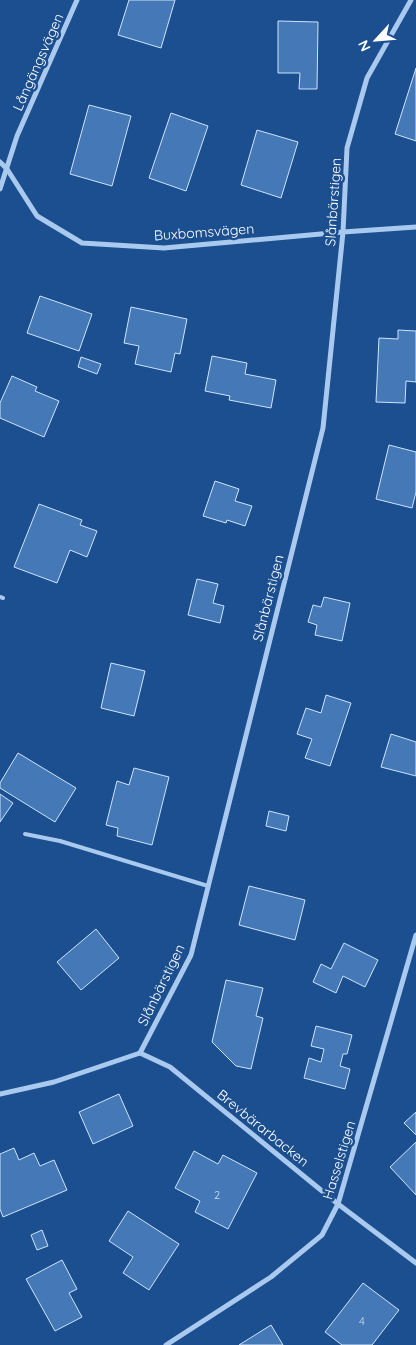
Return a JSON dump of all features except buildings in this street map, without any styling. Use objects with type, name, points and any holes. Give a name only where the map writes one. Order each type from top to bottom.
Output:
[{"type":"street","name":"Långängsvägen","points":[[0,189],[17,136],[77,0]]},
{"type":"street","name":"Slånbärstigen","points":[[140,1053],[191,956],[323,428],[348,148],[367,78],[411,0]]},
{"type":"street","name":"Buxbomsvägen","points":[[0,162],[37,216],[82,243],[164,248],[416,227]]},
{"type":"street","name":"Hasselstigen","points":[[166,1345],[271,1277],[322,1235],[338,1204],[416,935]]},
{"type":"street","points":[[0,1094],[54,1082],[140,1053]]},
{"type":"street","name":"Brevbärarbacken","points":[[140,1053],[170,1067],[338,1204],[416,1263]]},
{"type":"lane","points":[[25,834],[60,841],[208,886]]}]
